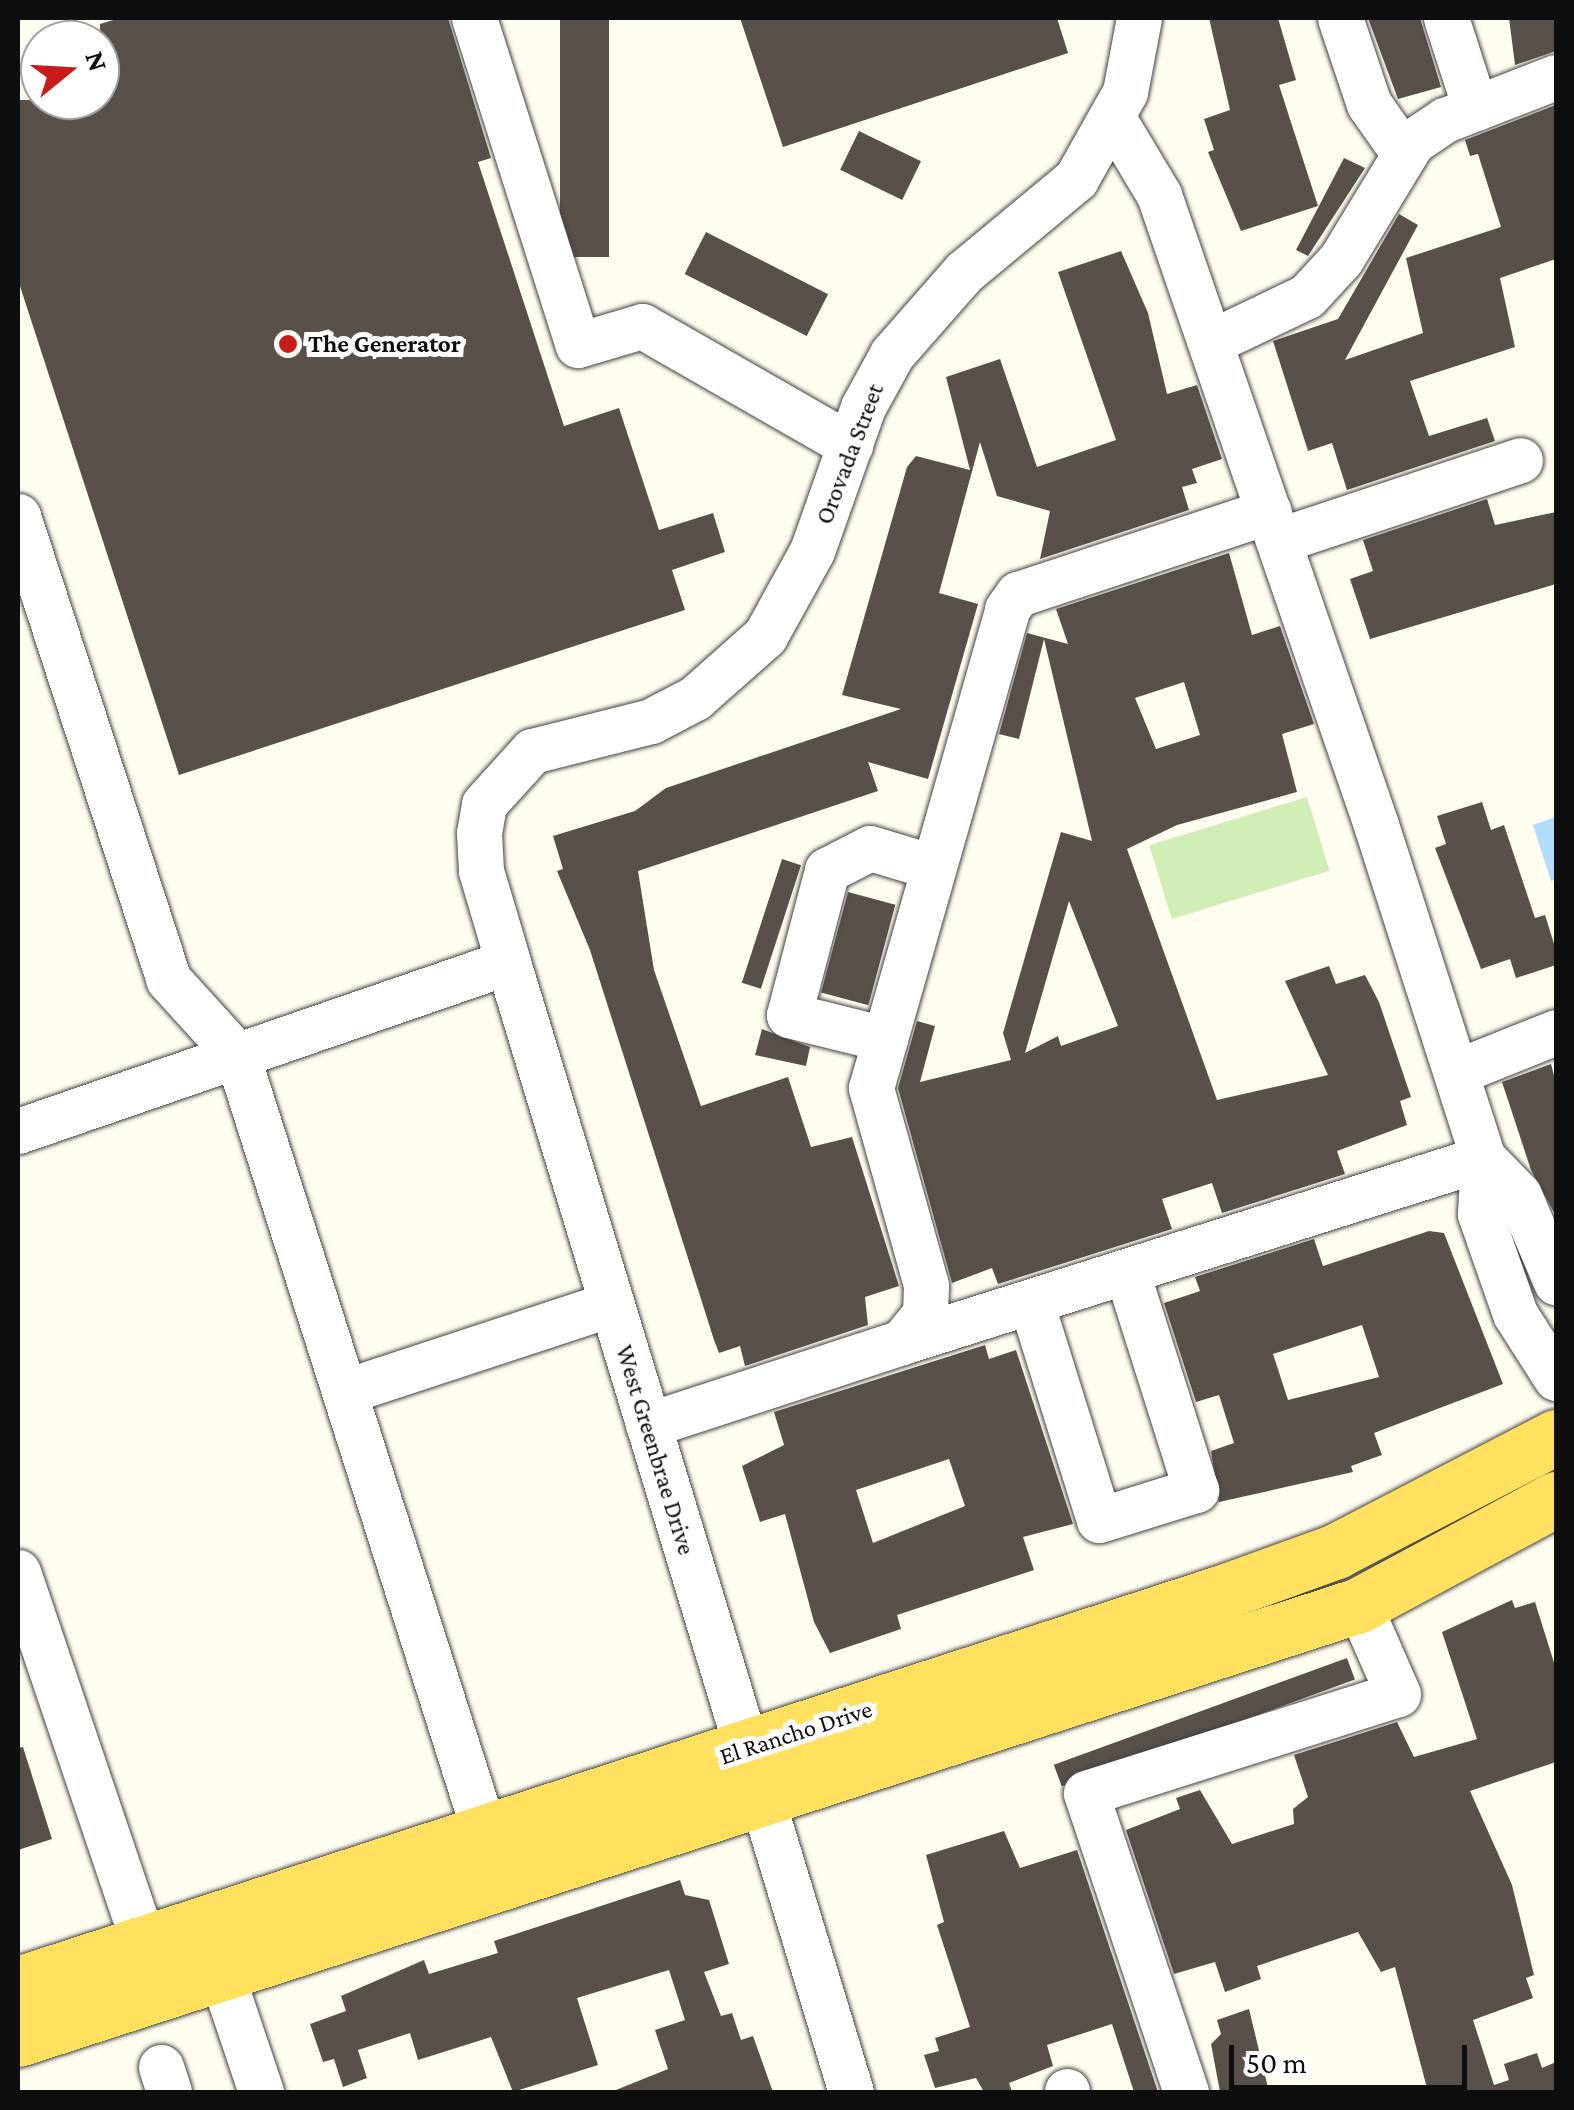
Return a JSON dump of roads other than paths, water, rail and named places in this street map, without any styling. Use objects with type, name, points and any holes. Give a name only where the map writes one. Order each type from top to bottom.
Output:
[{"type":"main road","name":"El Rancho Drive","points":[[18,2039],[221,1973],[754,1775],[1336,1551],[1556,1437]]},
{"type":"main road","points":[[1508,1528],[1521,1499],[1556,1472]]},
{"type":"main road","name":"El Rancho Drive","points":[[18,1984],[485,1834],[754,1775],[1359,1605],[1508,1528],[1556,1498]]},
{"type":"street","points":[[474,18],[578,345],[642,326],[850,445]]},
{"type":"street","name":"Orovada Street","points":[[484,804],[532,751],[652,721],[732,670],[792,594],[850,445],[892,354],[926,310],[1054,202],[1113,118],[1139,18]]},
{"type":"street","points":[[1340,18],[1369,104],[1404,154]]},
{"type":"street","points":[[1446,18],[1475,108]]},
{"type":"street","points":[[1210,342],[1308,296],[1341,260],[1404,154],[1445,120],[1556,77]]},
{"type":"street","points":[[1113,118],[1159,195],[1275,526],[1456,1072],[1483,1158],[1480,1214],[1516,1314],[1556,1378]]},
{"type":"street","points":[[902,1342],[925,1314],[926,1286],[872,1088],[933,866],[1018,594],[1520,460]]},
{"type":"street","points":[[18,516],[168,978],[237,1055],[485,1834]]},
{"type":"street","name":"West Greenbrae Drive","points":[[484,804],[481,871],[851,2092]]},
{"type":"street","points":[[884,1038],[790,1015],[827,870],[870,848],[933,866]]},
{"type":"street","points":[[18,1131],[508,962]]},
{"type":"street","points":[[1456,1072],[1556,1032]]},
{"type":"street","points":[[648,1425],[1483,1158]]},
{"type":"street","points":[[1483,1158],[1519,1195],[1556,1282]]},
{"type":"street","points":[[1032,1302],[1100,1520],[1196,1490],[1127,1272]]},
{"type":"street","points":[[346,1392],[612,1304]]},
{"type":"street","points":[[18,1572],[144,1946]]},
{"type":"street","points":[[1186,2092],[1086,1792],[1398,1694],[1359,1605]]},
{"type":"street","points":[[221,1973],[261,2092]]},
{"type":"water","points":[[1556,817],[1556,879],[1551,881],[1533,825]]},
{"type":"place","name":"The Generator","points":[[288,344]]}]
